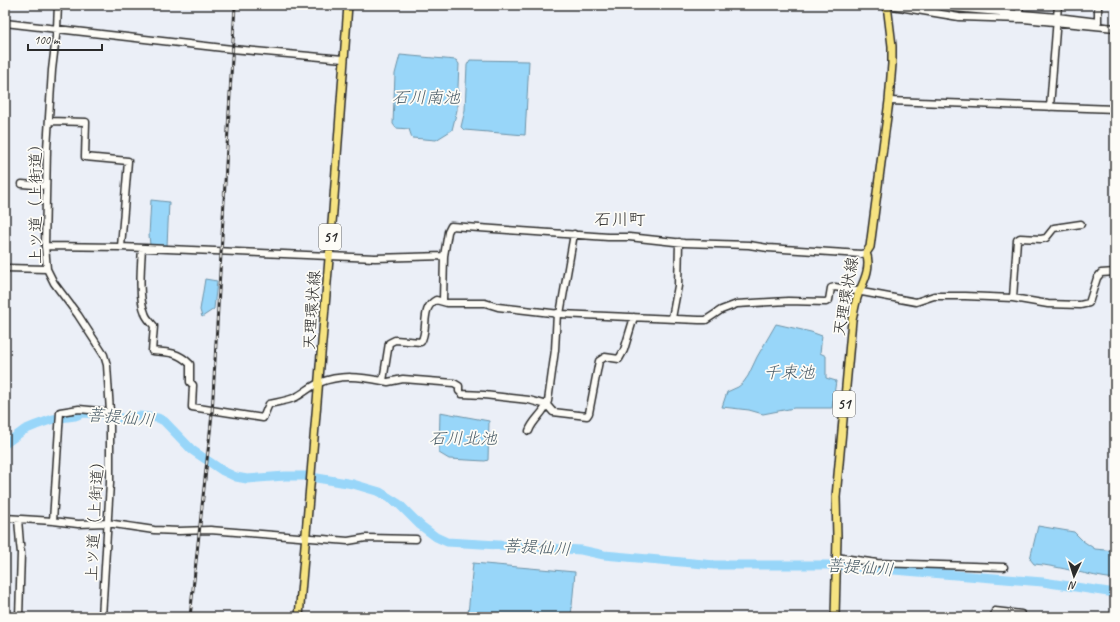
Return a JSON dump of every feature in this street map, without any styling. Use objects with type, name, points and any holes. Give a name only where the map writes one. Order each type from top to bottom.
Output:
[{"type":"main road","name":"天理環状線","points":[[299,617],[319,383],[348,5]]},
{"type":"main road","name":"天理環状線","points":[[835,617],[836,497],[852,320],[858,296],[866,276],[869,259],[866,253],[870,248],[889,101],[892,46],[887,5]]},
{"type":"street","name":"上ツ道（上街道）","points":[[58,5],[49,121],[45,246],[47,269],[54,283],[78,315],[104,355],[107,365],[110,412],[110,482],[102,617]]},
{"type":"street","points":[[887,5],[959,16],[1098,22],[1098,5]]},
{"type":"street","points":[[919,5],[956,7],[1019,14],[1115,28]]},
{"type":"street","points":[[1019,14],[1020,5]]},
{"type":"street","points":[[1050,107],[1058,5]]},
{"type":"street","points":[[5,23],[232,49],[343,59]]},
{"type":"street","points":[[889,101],[1115,109]]},
{"type":"street","points":[[49,121],[86,122],[85,157],[128,161],[121,247]]},
{"type":"street","points":[[22,184],[46,186]]},
{"type":"street","points":[[1013,298],[1017,240],[1020,238],[1044,239],[1048,237],[1054,228],[1081,224]]},
{"type":"street","points":[[443,301],[444,256],[450,226],[629,237],[680,242],[750,245],[768,248],[861,254],[866,253]]},
{"type":"street","points":[[529,431],[531,424],[547,405],[559,313],[574,234]]},
{"type":"street","points":[[672,318],[678,286],[680,242]]},
{"type":"street","points":[[45,246],[121,247],[375,258],[444,256]]},
{"type":"street","points":[[142,248],[141,285],[143,309],[145,316],[154,326],[152,351],[169,352],[183,356],[190,364],[190,382],[193,385],[192,407],[263,418],[269,404],[295,398],[319,383],[335,378],[350,376],[388,382],[403,379],[454,383],[459,386],[459,390],[462,394],[512,397],[530,400],[547,405],[553,412],[587,416],[589,413],[599,361],[605,357],[619,358],[624,350],[634,317]]},
{"type":"street","points":[[5,268],[47,269]]},
{"type":"street","points":[[383,381],[389,343],[395,340],[421,342],[424,337],[426,313],[429,305],[436,300],[447,303],[485,303],[498,307],[559,313],[706,320],[721,310],[747,302],[826,302],[829,300],[831,288],[835,287],[916,302],[934,296],[1013,298],[1048,304],[1086,305],[1089,303],[1097,278],[1101,273],[1115,272]]},
{"type":"street","points":[[52,521],[60,412],[79,409],[110,412]]},
{"type":"street","points":[[5,518],[78,524],[107,523],[154,530],[210,530],[348,541],[366,538],[416,539]]},
{"type":"street","points":[[18,519],[22,553],[19,617]]},
{"type":"street","points":[[836,558],[877,562],[1004,567]]},
{"type":"street","points":[[994,617],[995,611],[1021,614],[1020,617]]},
{"type":"water","name":"石川南池","points":[[400,55],[456,60],[459,64],[457,110],[452,130],[436,140],[412,138],[409,129],[396,128],[393,124],[395,74]]},
{"type":"water","name":"石川南池","points":[[470,60],[529,61],[525,135],[464,130],[461,127],[465,110],[467,65]]},
{"type":"water","points":[[151,200],[169,202],[167,246],[150,245],[149,235]]},
{"type":"water","points":[[205,279],[217,281],[214,309],[202,317],[200,310]]},
{"type":"water","name":"千束池","points":[[776,324],[822,336],[820,353],[826,356],[826,378],[836,381],[832,408],[794,408],[763,414],[749,410],[722,407],[727,392],[738,387],[748,376]]},
{"type":"water","name":"石川北池","points":[[440,412],[489,421],[488,460],[449,459],[439,453]]},
{"type":"water","points":[[1038,526],[1074,532],[1083,541],[1095,549],[1115,551],[1115,579],[1034,564],[1030,559]]},
{"type":"water","points":[[5,535],[9,536],[7,592],[5,596]]},
{"type":"water","points":[[473,563],[575,572],[571,617],[470,617],[468,614]]},
{"type":"waterway","name":"菩提仙川","points":[[5,444],[24,430],[36,425],[53,419],[75,416],[83,413],[102,414],[125,419],[139,416],[158,418],[164,421],[192,450],[223,471],[236,477],[247,479],[305,476],[353,484],[380,492],[399,504],[420,525],[436,537],[447,542],[581,550],[604,555],[715,565],[832,565],[1043,582],[1115,593]]},
{"type":"railway","points":[[190,617],[212,414],[235,5]]},
{"type":"district","name":"石川町","points":[[620,219]]}]
